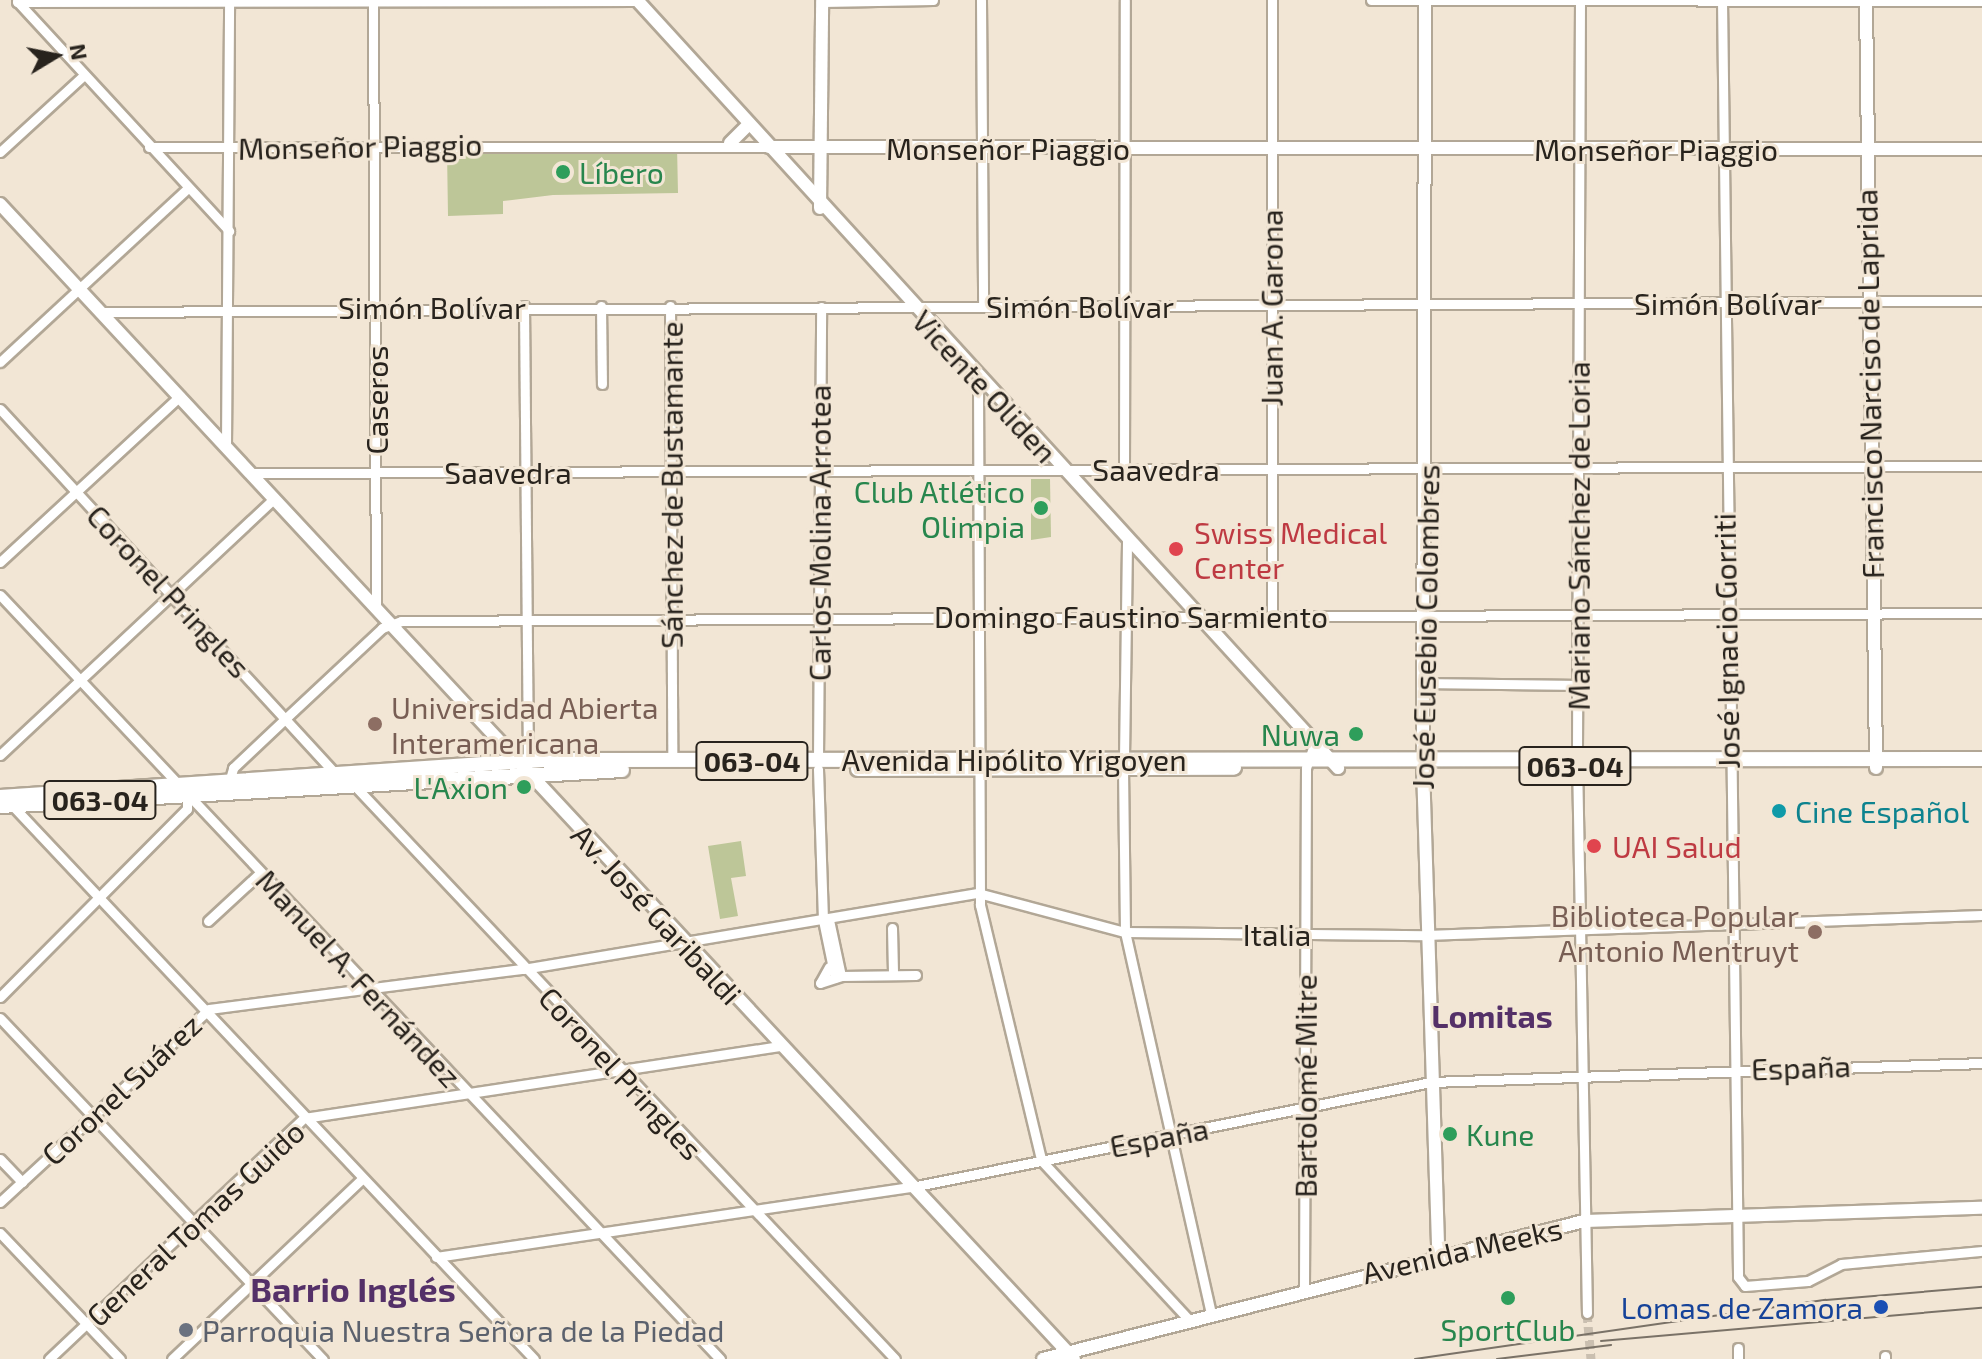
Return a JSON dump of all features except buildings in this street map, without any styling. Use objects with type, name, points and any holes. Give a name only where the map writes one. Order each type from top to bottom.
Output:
[{"type":"main road","name":"Avenida Hipólito Yrigoyen","points":[[1876,764],[1982,759]]},
{"type":"main road","name":"Avenida Hipólito Yrigoyen","points":[[228,787],[336,775],[527,765],[672,761],[818,764]]},
{"type":"main road","name":"Avenida Hipólito Yrigoyen","points":[[3,799],[353,784],[527,765],[1578,762],[1876,764],[1982,768]]},
{"type":"street","points":[[17,1],[637,0]]},
{"type":"street","name":"Vicente Oliden","points":[[637,0],[820,208],[1335,763]]},
{"type":"street","points":[[820,208],[822,1],[933,0]]},
{"type":"street","points":[[981,0],[983,306]]},
{"type":"street","points":[[1124,470],[1125,0]]},
{"type":"street","name":"Juan A. Garona","points":[[1272,0],[1272,615]]},
{"type":"street","points":[[1371,0],[1982,1]]},
{"type":"street","name":"José Eusebio Colombres","points":[[1425,0],[1427,467],[1423,762],[1438,1254]]},
{"type":"street","points":[[17,1],[229,231]]},
{"type":"street","points":[[226,446],[229,1]]},
{"type":"street","name":"Caseros","points":[[373,1],[376,608]]},
{"type":"street","name":"Mariano Sánchez de Loria","points":[[1580,1],[1577,685],[1587,1313]]},
{"type":"street","name":"José Ignacio Gorriti","points":[[1722,1],[1723,467],[1735,1218],[1739,1282],[1812,1280],[1837,1265],[1982,1251]]},
{"type":"street","name":"Francisco Narciso de Laprida","points":[[1866,1],[1869,467],[1876,764]]},
{"type":"street","points":[[0,152],[84,75]]},
{"type":"street","points":[[730,143],[749,124]]},
{"type":"street","name":"Monseñor Piaggio","points":[[149,147],[374,148],[730,143],[769,147],[980,149],[1982,149]]},
{"type":"street","points":[[0,362],[188,188]]},
{"type":"street","name":"Av. José Garibaldi","points":[[0,204],[390,623],[527,765],[683,943],[1071,1356]]},
{"type":"street","name":"Simón Bolívar","points":[[101,312],[524,306],[1271,306],[1982,301]]},
{"type":"street","points":[[524,306],[527,765]]},
{"type":"street","points":[[601,306],[602,384]]},
{"type":"street","name":"Sánchez de Bustamante","points":[[670,306],[672,761]]},
{"type":"street","name":"Carlos Molina Arrotea","points":[[821,307],[818,764],[826,919]]},
{"type":"street","points":[[978,379],[978,893],[1041,1160],[1190,1321]]},
{"type":"street","points":[[0,562],[180,396]]},
{"type":"street","name":"Coronel Pringles","points":[[0,409],[287,717],[336,775]]},
{"type":"street","name":"Saavedra","points":[[251,473],[1982,466]]},
{"type":"street","points":[[0,755],[274,499]]},
{"type":"street","points":[[1127,539],[1125,932],[1168,1137],[1211,1315]]},
{"type":"street","name":"Manuel A. Fernández","points":[[0,595],[720,1359]]},
{"type":"street","name":"Domingo Faustino Sarmiento","points":[[390,623],[671,618],[1982,613]]},
{"type":"street","points":[[228,787],[287,717],[390,623]]},
{"type":"street","points":[[1424,683],[1577,685]]},
{"type":"street","name":"Bartolomé Mitre","points":[[1304,1288],[1307,763],[1315,742]]},
{"type":"street","name":"Coronel Pringles","points":[[353,784],[620,1073],[895,1359]]},
{"type":"street","points":[[0,997],[187,809],[182,790]]},
{"type":"street","points":[[3,799],[534,1359]]},
{"type":"street","points":[[208,921],[260,873]]},
{"type":"street","name":"Italia","points":[[683,943],[978,893],[1125,932],[1426,935],[1982,915]]},
{"type":"street","points":[[826,919],[829,967],[838,977]]},
{"type":"street","points":[[826,919],[838,977]]},
{"type":"street","points":[[892,928],[893,972]]},
{"type":"street","name":"Coronel Suárez","points":[[0,1202],[204,1011],[370,991],[683,943]]},
{"type":"street","points":[[838,977],[893,972],[916,975]]},
{"type":"street","points":[[0,1018],[323,1359]]},
{"type":"street","name":"General Tomas Guido","points":[[49,1359],[304,1118],[620,1073],[780,1046]]},
{"type":"street","name":"España","points":[[436,1257],[912,1187],[1431,1082],[1982,1063]]},
{"type":"street","points":[[0,1159],[22,1182]]},
{"type":"street","points":[[172,1359],[362,1179]]},
{"type":"street","name":"Avenida Meeks","points":[[1043,1359],[1071,1356],[1304,1288],[1584,1221],[1982,1208]]},
{"type":"street","points":[[0,1233],[120,1359]]},
{"type":"green space","name":"Líbero","points":[[677,146],[678,193],[553,195],[503,201],[503,214],[448,216],[447,151]]},
{"type":"green space","name":"Club Atlético Olimpia","points":[[1031,479],[1050,479],[1051,537],[1031,540]]},
{"type":"green space","points":[[741,841],[746,876],[731,878],[738,916],[720,919],[708,846]]},
{"type":"tunnel","points":[[1587,1313],[1591,1359]]},
{"type":"railway","points":[[1415,1359],[1826,1300],[1982,1287]]},
{"type":"railway","points":[[1601,1341],[1982,1308]]},
{"type":"railway","points":[[1497,1359],[1611,1345]]},
{"type":"place","name":"Líbero","points":[[563,172]]},
{"type":"place","name":"Club Atlético Olimpia","points":[[1041,508]]},
{"type":"place","name":"Swiss Medical Center","points":[[1176,549]]},
{"type":"place","name":"Universidad Abierta Interamericana","points":[[375,724]]},
{"type":"place","name":"Nuwa","points":[[1356,734]]},
{"type":"place","name":"L'Axion","points":[[524,787]]},
{"type":"place","name":"Cine Español","points":[[1779,811]]},
{"type":"place","name":"UAI Salud","points":[[1594,846]]},
{"type":"place","name":"Biblioteca Popular Antonio Mentruyt","points":[[1815,932]]},
{"type":"place","name":"Kune","points":[[1450,1134]]},
{"type":"place","name":"SportClub","points":[[1508,1298]]},
{"type":"place","name":"Lomas de Zamora","points":[[1881,1307]]},
{"type":"place","name":"Parroquia Nuestra Señora de la Piedad","points":[[186,1330]]},
{"type":"district","name":"Lomitas","points":[[1492,1015]]},
{"type":"district","name":"Barrio Inglés","points":[[353,1289]]}]
